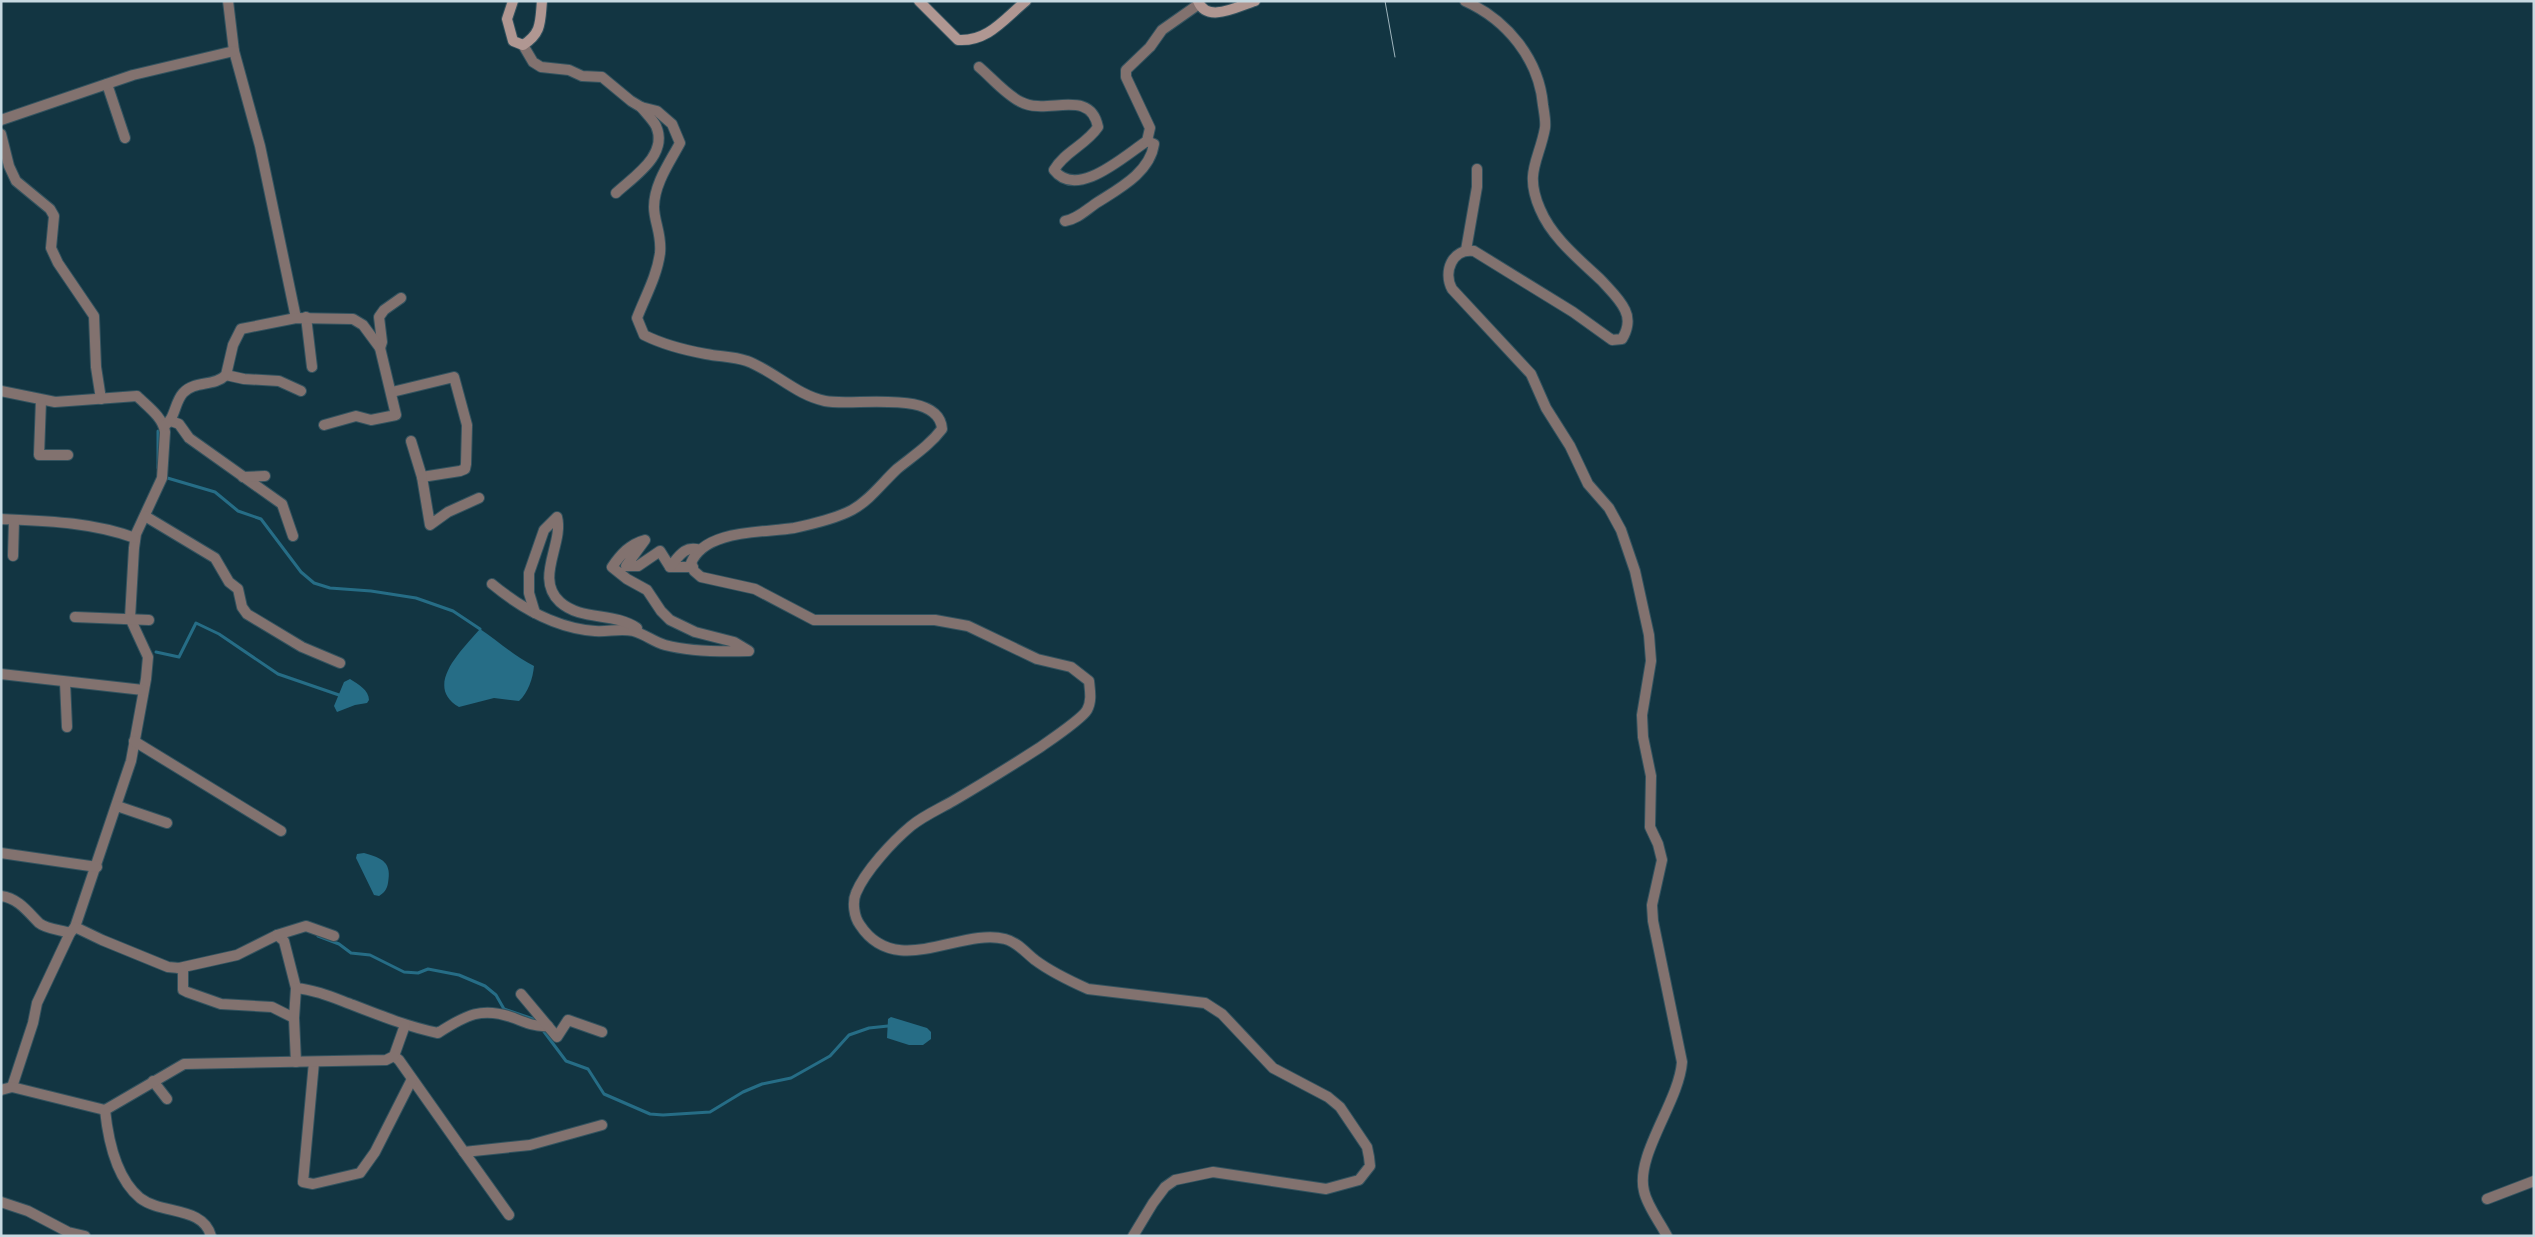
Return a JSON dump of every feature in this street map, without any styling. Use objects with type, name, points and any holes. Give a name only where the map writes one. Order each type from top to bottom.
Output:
[{"type":"main road","points":[[513,1],[506,19],[513,41],[522,45],[534,38],[539,30],[542,1]]},
{"type":"main road","points":[[919,1],[958,40],[983,38],[1026,1]]},
{"type":"main road","points":[[1198,2],[1205,11],[1212,14],[1255,1]]},
{"type":"street","points":[[228,1],[234,51],[260,146],[312,367]]},
{"type":"street","points":[[1465,1],[1490,15],[1510,33],[1527,54],[1542,89],[1546,127],[1533,164],[1533,189],[1540,210],[1554,233],[1614,294],[1626,311],[1628,330],[1622,339],[1612,340],[1572,312],[1474,252],[1466,250],[1456,256],[1448,267],[1448,280],[1452,289],[1531,374],[1546,408],[1570,446],[1588,484],[1609,508],[1621,530],[1635,571],[1649,635],[1651,661],[1642,715],[1643,737],[1650,776],[1650,826],[1658,844],[1662,860],[1652,904],[1653,921],[1682,1062],[1681,1078],[1645,1163],[1644,1191],[1667,1236]]},
{"type":"street","points":[[979,67],[1020,102],[1034,107],[1081,105],[1096,117],[1098,127],[1092,137],[1059,162],[1054,170],[1060,178],[1070,182],[1082,182],[1109,167],[1147,141],[1150,128],[1138,98],[1126,77],[1126,70],[1150,47],[1162,30],[1198,2]]},
{"type":"street","points":[[522,45],[533,62],[541,67],[569,70],[582,76],[602,76],[641,107],[656,126],[658,145],[653,159],[616,193]]},
{"type":"street","points":[[1,120],[133,75],[234,51]]},
{"type":"street","points":[[107,84],[125,138]]},
{"type":"street","points":[[641,107],[657,111],[672,124],[680,143],[659,184],[654,207],[660,228],[660,251],[656,272],[636,318],[644,335],[671,346],[708,354],[729,355],[750,362],[806,394],[826,402],[904,402],[920,406],[935,415],[942,423],[942,429],[926,447],[852,510],[833,518],[794,528],[730,536],[708,544],[694,555],[691,563],[693,567],[701,577],[755,589],[814,620],[935,620],[968,626],[1037,659],[1071,667],[1089,681],[1091,699],[1086,712],[1044,745],[912,825],[872,868],[855,894],[854,908],[858,923],[866,935],[880,944],[893,949],[915,951],[982,938],[1003,938],[1014,942],[1036,960],[1071,982],[1088,989],[1205,1003],[1222,1014],[1273,1068],[1328,1097],[1340,1107],[1367,1147],[1370,1166],[1366,1174],[1359,1180],[1326,1189],[1213,1172],[1175,1180],[1165,1187],[1133,1236]]},
{"type":"street","points":[[1,134],[9,166],[16,181],[50,209],[54,216],[51,248],[58,264],[94,316],[96,367],[101,399]]},
{"type":"street","points":[[1065,221],[1072,220],[1111,196],[1137,174],[1153,153],[1154,144],[1147,141]]},
{"type":"street","points":[[1466,250],[1477,187],[1477,169]]},
{"type":"street","points":[[380,348],[382,342],[379,318],[384,310],[401,298]]},
{"type":"street","points":[[12,1087],[33,1023],[37,1003],[73,930],[97,867],[131,761],[148,657],[131,619],[135,538],[162,478],[167,423],[183,393],[189,388],[214,383],[226,375],[233,345],[241,329],[301,318],[354,319],[363,325],[380,348],[396,414],[371,420],[356,416],[324,425]]},
{"type":"street","points":[[226,375],[244,379],[279,381],[301,391]]},
{"type":"street","points":[[392,392],[454,377],[467,425],[465,469],[448,475],[422,477]]},
{"type":"street","points":[[1,391],[41,400],[137,396],[167,423],[179,424],[189,438],[282,504],[293,536]]},
{"type":"street","points":[[41,400],[39,455],[68,455]]},
{"type":"street","points":[[411,441],[422,477],[430,526],[448,512],[479,498]]},
{"type":"street","points":[[243,477],[265,476]]},
{"type":"street","points":[[146,516],[215,558],[229,582],[238,589],[242,607],[247,614],[275,629],[302,647],[340,663]]},
{"type":"street","points":[[535,613],[529,593],[530,572],[544,530],[557,517],[559,524],[551,560],[549,585],[554,596],[575,611],[633,626],[662,644],[677,648],[724,652],[749,651],[734,642],[695,632],[670,620],[661,612],[647,590],[612,567],[622,554],[636,542],[645,540],[626,566],[638,566],[660,551],[670,567]]},
{"type":"street","points":[[1,519],[64,522],[117,531],[135,538]]},
{"type":"street","points":[[13,556],[14,520]]},
{"type":"street","points":[[670,567],[685,550],[692,548],[700,550]]},
{"type":"street","points":[[670,567],[693,567]]},
{"type":"street","points":[[492,584],[525,609],[572,627],[596,631],[632,631],[646,635]]},
{"type":"street","points":[[75,617],[149,620]]},
{"type":"street","points":[[1,674],[143,690]]},
{"type":"street","points":[[65,682],[67,727]]},
{"type":"street","points":[[134,742],[281,831]]},
{"type":"street","points":[[117,806],[167,823]]},
{"type":"street","points":[[1,853],[97,867]]},
{"type":"street","points":[[1,896],[8,897],[33,914],[40,924],[73,930],[168,967],[179,968],[237,954],[277,935],[306,926],[334,936]]},
{"type":"street","points":[[277,935],[284,941],[296,988],[294,1018],[296,1062]]},
{"type":"street","points":[[179,968],[183,971],[183,990],[187,992],[221,1004],[272,1007],[294,1018]]},
{"type":"street","points":[[296,988],[334,998],[385,1016],[405,1026],[438,1033],[462,1018],[483,1012],[501,1014],[543,1027],[557,1037],[568,1020],[602,1032]]},
{"type":"street","points":[[520,994],[543,1027]]},
{"type":"street","points":[[1,1090],[12,1087],[105,1110],[184,1064],[386,1060],[394,1056],[405,1026]]},
{"type":"street","points":[[394,1056],[509,1215]]},
{"type":"street","points":[[314,1062],[303,1182],[313,1184],[360,1173],[375,1152],[412,1079]]},
{"type":"street","points":[[153,1081],[167,1099]]},
{"type":"street","points":[[105,1110],[107,1130],[120,1172],[131,1189],[152,1205],[195,1216],[205,1222],[209,1235]]},
{"type":"street","points":[[464,1152],[530,1145],[602,1125]]},
{"type":"street","points":[[2487,1199],[2534,1181]]},
{"type":"street","points":[[1,1202],[28,1211],[68,1232],[84,1236]]},
{"type":"water","points":[[480,629],[534,666],[529,685],[519,701],[494,698],[459,707],[449,698],[445,689],[445,679],[449,668]]},
{"type":"water","points":[[350,679],[365,690],[369,700],[367,703],[355,705],[337,712],[334,706],[344,682]]},
{"type":"water","points":[[364,853],[381,859],[385,862],[389,871],[388,885],[379,896],[374,895],[356,858],[357,854]]},
{"type":"water","points":[[891,1017],[927,1028],[931,1032],[931,1039],[923,1045],[909,1045],[887,1038],[888,1019]]},
{"type":"waterway","points":[[158,431],[158,468]]},
{"type":"waterway","points":[[164,477],[215,492],[238,511],[261,519],[301,572],[314,583],[330,588],[371,591],[416,598],[453,611],[480,629]]},
{"type":"waterway","points":[[156,652],[179,657],[196,623],[219,634],[278,674],[339,695]]},
{"type":"waterway","points":[[318,936],[339,944],[351,953],[370,955],[404,972],[418,973],[428,969],[459,975],[485,986],[496,995],[504,1009],[539,1023]]},
{"type":"waterway","points":[[542,1029],[566,1061],[588,1069],[604,1094],[650,1114],[663,1115],[710,1112],[743,1092],[762,1084],[791,1078],[830,1056],[849,1035],[869,1028],[888,1026]]},
{"type":"tram line","points":[[1385,1],[1395,57]]}]
